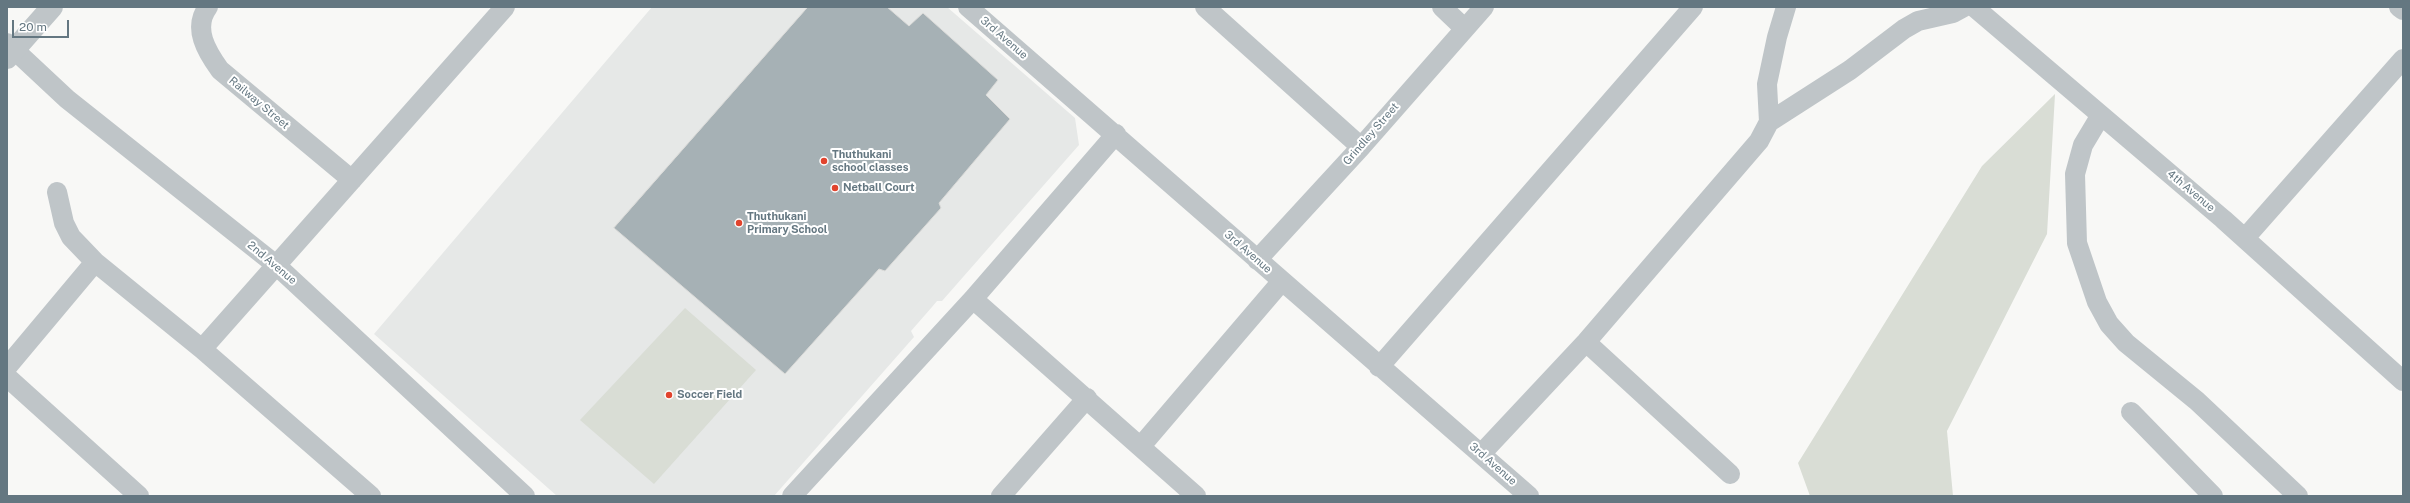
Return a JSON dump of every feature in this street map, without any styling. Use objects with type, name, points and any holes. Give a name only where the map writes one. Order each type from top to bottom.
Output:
[{"type":"street","points":[[10,50],[52,7]]},
{"type":"street","name":"Railway Street","points":[[208,7],[201,26],[202,40],[208,54],[220,70],[352,180]]},
{"type":"street","points":[[202,349],[505,7]]},
{"type":"street","name":"3rd Avenue","points":[[968,7],[1116,134],[1378,367],[1529,496]]},
{"type":"street","points":[[1205,7],[1361,147]]},
{"type":"street","points":[[1442,7],[1464,28]]},
{"type":"street","name":"Grindley Street","points":[[1257,260],[1361,147],[1484,7]]},
{"type":"street","points":[[1378,367],[1693,7]]},
{"type":"street","points":[[1481,454],[1586,342],[1759,141],[1769,122],[1768,84],[1777,37],[1786,7]]},
{"type":"street","points":[[1769,122],[1850,70],[1904,29],[1918,21],[1953,13],[1964,7]]},
{"type":"street","name":"4th Avenue","points":[[1974,7],[2244,238],[2403,381]]},
{"type":"street","points":[[2398,7],[2403,10]]},
{"type":"street","name":"2nd Avenue","points":[[10,50],[67,99],[276,265],[518,494]]},
{"type":"street","points":[[2244,238],[2403,59]]},
{"type":"street","points":[[2101,115],[2084,145],[2075,174],[2077,243],[2096,302],[2109,324],[2126,343],[2197,401],[2298,496]]},
{"type":"street","points":[[792,496],[973,299],[1116,134]]},
{"type":"street","points":[[57,192],[64,223],[71,237],[95,262],[202,349],[371,496]]},
{"type":"street","points":[[7,367],[95,262]]},
{"type":"street","points":[[1141,446],[1282,281]]},
{"type":"street","points":[[973,299],[1087,398],[1196,496]]},
{"type":"street","points":[[1586,342],[1730,474]]},
{"type":"street","points":[[7,378],[139,496]]},
{"type":"street","points":[[1001,496],[1087,398]]},
{"type":"street","points":[[2131,412],[2213,496]]},
{"type":"shaded area","name":"Thuthukani Primary School","points":[[652,7],[947,7],[1075,118],[1079,145],[942,301],[937,301],[911,331],[914,337],[774,496],[557,496],[374,334]]},
{"type":"shaded area","points":[[2055,94],[2047,234],[1947,431],[1953,496],[1810,496],[1798,463],[1982,166]]},
{"type":"shaded area","name":"Soccer Field","points":[[685,308],[756,370],[654,484],[580,420]]},
{"type":"building","name":"Thuthukani school classes","points":[[808,7],[887,7],[909,26],[923,13],[998,80],[986,95],[1010,119],[939,203],[941,208],[885,271],[879,269],[785,374],[614,228]]},
{"type":"place","name":"Thuthukani school classes","points":[[824,161]]},
{"type":"place","name":"Netball Court","points":[[835,188]]},
{"type":"place","name":"Thuthukani Primary School","points":[[739,223]]},
{"type":"place","name":"Soccer Field","points":[[669,395]]}]
